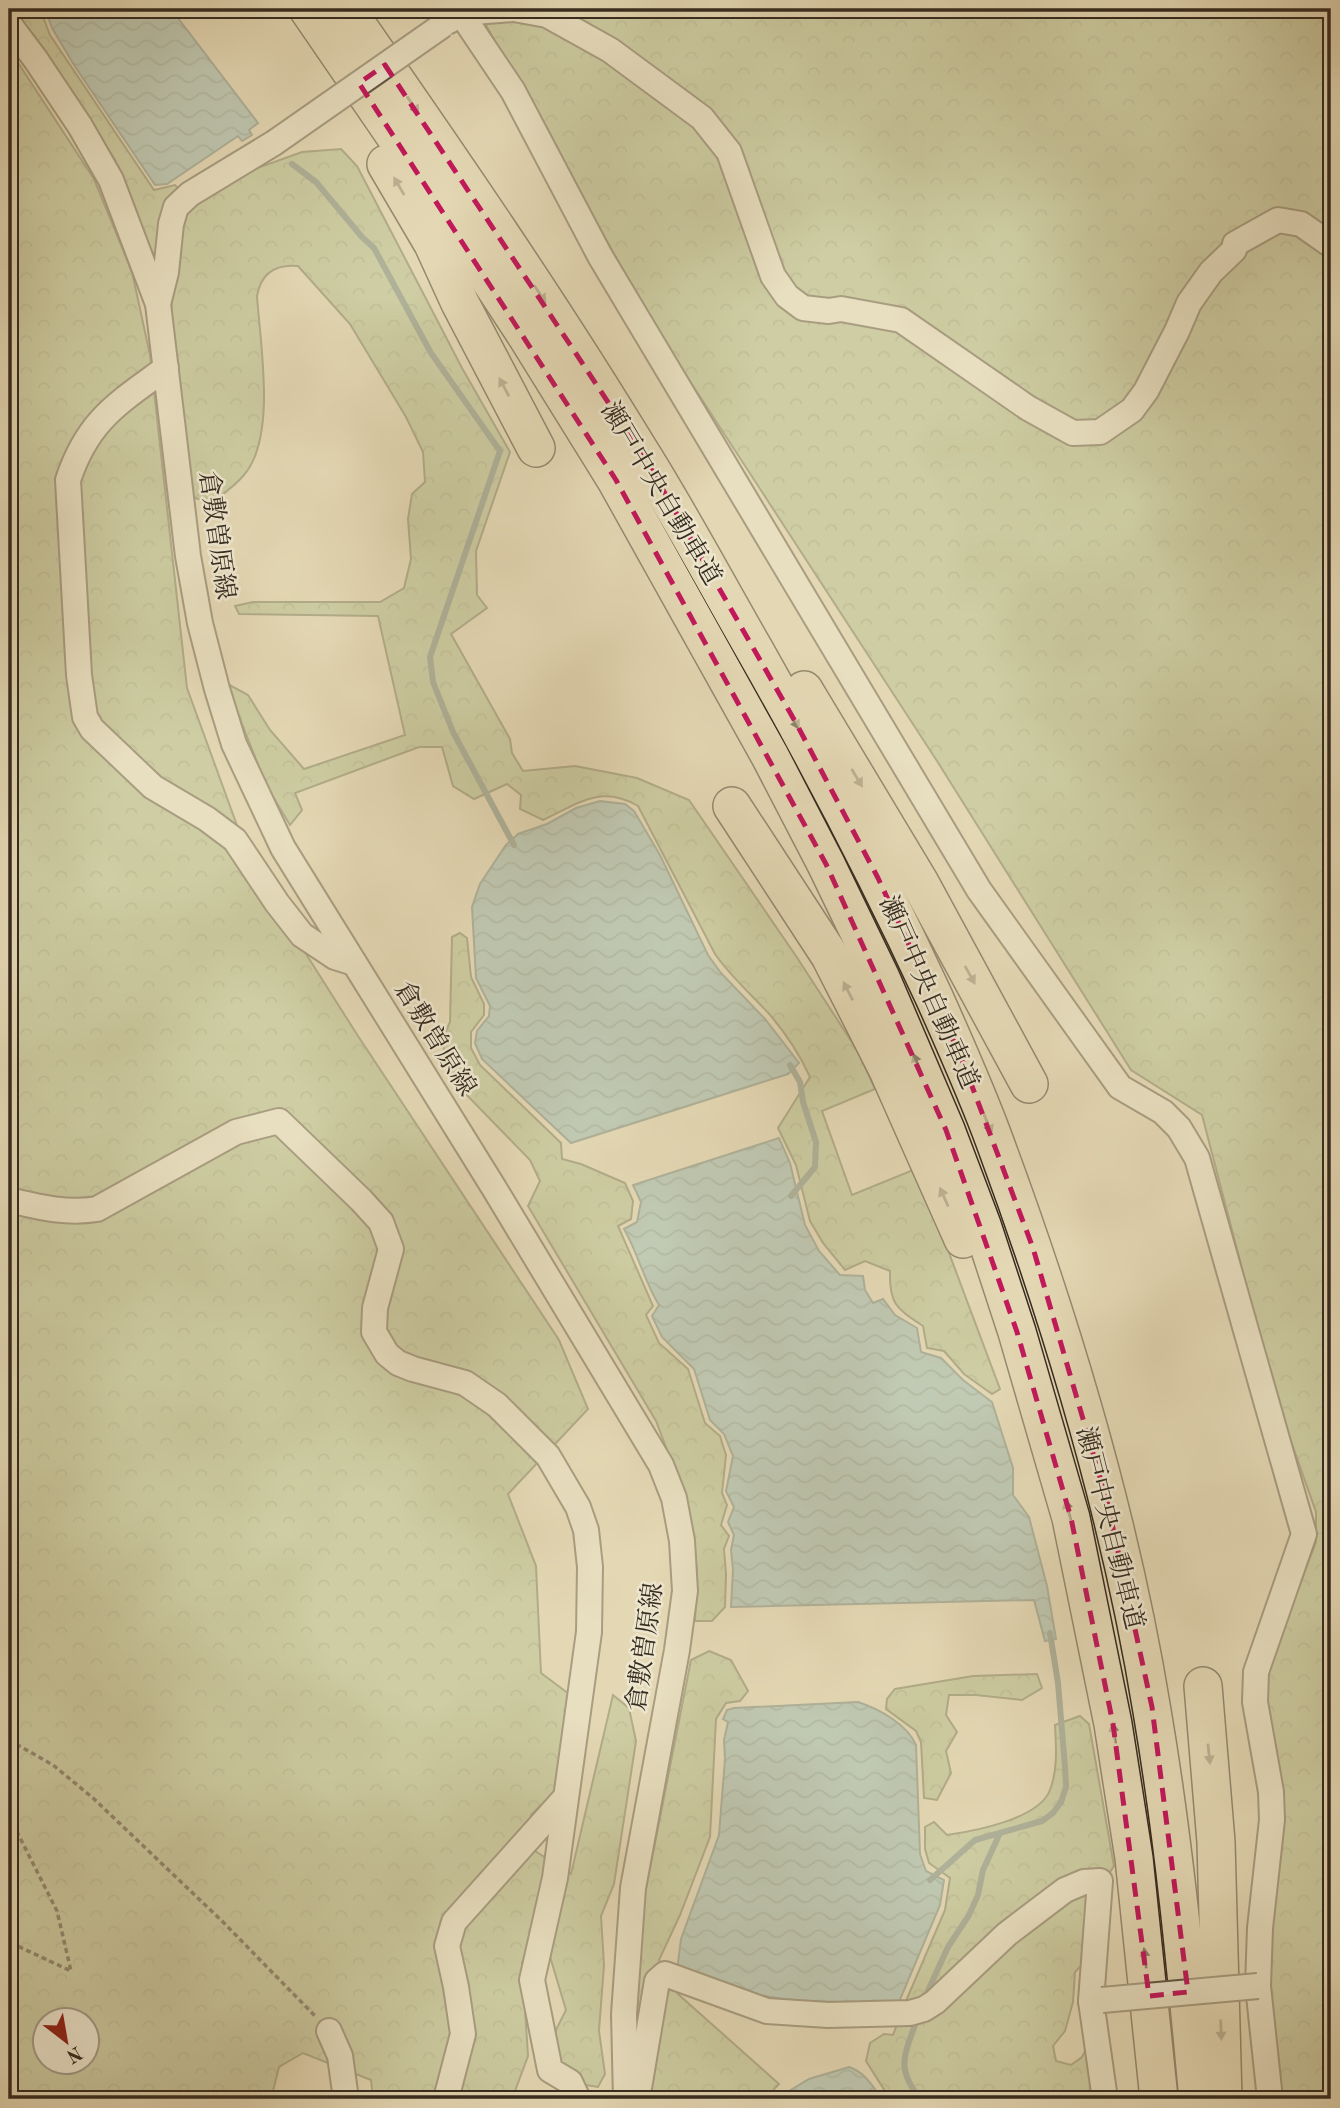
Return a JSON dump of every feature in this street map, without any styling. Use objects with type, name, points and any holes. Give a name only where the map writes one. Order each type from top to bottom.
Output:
[{"type":"highway","points":[[323,11],[337,77],[433,244],[460,303],[536,448]]},
{"type":"highway","name":"瀬戸中央自動車道","points":[[323,11],[562,328],[643,455],[796,723],[877,878],[961,1057],[995,1141],[1033,1248],[1072,1370],[1104,1488],[1138,1636],[1172,1838],[1198,2099]]},
{"type":"highway","name":"瀬戸中央自動車道","points":[[323,11],[404,149],[526,335],[616,480],[770,756],[881,978],[946,1130],[982,1225],[1043,1415],[1071,1518],[1113,1724],[1134,1858],[1159,2099]]},
{"type":"highway","points":[[643,455],[805,691],[920,883],[1029,1084]]},
{"type":"highway","points":[[732,806],[836,968],[887,1068],[1043,1415]]},
{"type":"highway","points":[[1203,1686],[1216,1842],[1223,2099]]},
{"type":"street","points":[[159,304],[166,272],[171,224],[176,207],[190,194],[274,143],[454,16],[513,9],[547,15],[610,50],[702,118],[729,152],[773,276],[787,296],[803,308],[829,311],[841,309],[901,320],[1028,408],[1073,433],[1100,432],[1132,410],[1146,391],[1189,303],[1211,272],[1234,250],[1235,244],[1278,220],[1301,224],[1331,245]]},
{"type":"street","points":[[454,16],[513,91],[600,256],[979,890],[1120,1087],[1163,1112],[1179,1128],[1197,1158],[1304,1534],[1256,1672],[1255,1702],[1271,1792],[1272,1820],[1260,1928],[1258,1986],[1270,2099]]},
{"type":"street","name":"倉敷曽原線","points":[[9,24],[80,126],[111,180],[159,304],[188,556],[200,623],[234,744],[283,848],[494,1188],[661,1465],[674,1498],[682,1541],[685,1591],[677,1650],[632,1888],[624,2014],[626,2099]]},
{"type":"street","points":[[166,368],[115,405],[89,433],[68,480],[79,675],[85,717],[92,729],[153,787],[207,819],[235,840],[302,935],[335,957],[354,963]]},
{"type":"street","points":[[9,1200],[47,1209],[77,1212],[97,1209],[236,1132],[279,1121],[361,1199],[381,1222],[391,1249],[375,1308],[374,1332],[387,1354],[398,1363],[413,1369],[464,1383],[497,1405],[548,1456],[578,1507],[586,1530],[590,1567],[589,1632],[555,1878],[532,1980],[550,2070],[570,2082],[578,2099]]},
{"type":"street","points":[[446,2099],[463,2034],[447,1946],[454,1922],[565,1798]]},
{"type":"street","points":[[634,2099],[639,2088],[657,1981],[665,1974],[767,2011],[828,2015],[910,2014],[935,2002],[1007,1934],[1065,1890],[1084,1882],[1100,1881],[1096,2001],[1105,2099]]},
{"type":"street","points":[[1096,2001],[1258,1986]]},
{"type":"street","points":[[330,2031],[340,2056],[345,2099]]},
{"type":"path","points":[[9,1740],[52,1766],[93,1798],[222,1921],[330,2031]]},
{"type":"path","points":[[9,1816],[57,1911],[71,1971],[9,1942]]},
{"type":"highlighted area","points":[[385,65],[643,455],[796,723],[878,878],[961,1057],[1033,1248],[1107,1501],[1152,1707],[1188,1992],[1149,1996],[1113,1724],[1071,1518],[1017,1332],[946,1130],[826,864],[616,480],[359,83]]},
{"type":"green space","points":[[12,9],[40,9],[50,35],[154,190],[175,185],[179,189],[156,253],[148,252],[115,160],[67,84]]},
{"type":"green space","points":[[477,9],[1331,9],[1331,2099],[1281,2099],[1278,2055],[1268,2000],[1264,1686],[1275,1649],[1316,1542],[1316,1512],[1276,1399],[1202,1115],[1131,1070],[937,761],[656,329]]},
{"type":"green space","points":[[9,49],[94,179],[132,272],[150,355],[187,688],[254,872],[358,1036],[559,1340],[588,1409],[508,1494],[536,1566],[541,1673],[569,1694],[557,1789],[531,1815],[535,1851],[571,1874],[613,1695],[629,1708],[636,1741],[614,1884],[601,1916],[604,1965],[599,2031],[605,2074],[598,2087],[586,2085],[556,2065],[556,2030],[566,2010],[548,1950],[522,1962],[528,2056],[512,2099],[373,2099],[371,2080],[303,2053],[279,2067],[271,2099],[9,2099]]},
{"type":"green space","points":[[341,149],[357,166],[462,368],[510,452],[476,551],[477,595],[487,608],[451,634],[510,739],[512,753],[523,771],[575,766],[637,778],[689,800],[857,1050],[875,1089],[822,1111],[852,1195],[913,1170],[940,1229],[1000,1389],[992,1394],[964,1374],[944,1351],[927,1348],[923,1326],[900,1309],[893,1298],[890,1271],[865,1261],[845,1270],[823,1243],[810,1221],[796,1165],[778,1128],[810,1077],[777,1023],[715,954],[638,806],[612,797],[600,797],[578,803],[543,820],[520,809],[521,795],[507,784],[474,799],[453,786],[442,747],[419,747],[295,793],[302,810],[290,825],[266,785],[226,683],[248,695],[270,730],[304,769],[405,735],[378,616],[239,614],[235,606],[253,602],[380,602],[404,588],[411,559],[408,519],[412,494],[425,482],[423,452],[406,417],[350,324],[298,266],[282,267],[266,276],[257,296],[264,389],[260,438],[254,458],[244,475],[211,503],[195,498],[189,491],[171,312],[178,231],[188,209],[238,175],[302,152]]},
{"type":"green space","points":[[460,933],[467,938],[471,977],[484,1004],[484,1015],[471,1032],[471,1048],[480,1065],[561,1143],[562,1159],[625,1183],[633,1201],[631,1219],[618,1226],[653,1306],[646,1315],[659,1343],[688,1369],[705,1423],[720,1436],[726,1455],[722,1493],[727,1505],[721,1525],[729,1536],[724,1549],[725,1607],[712,1621],[695,1621],[697,1571],[691,1533],[675,1471],[656,1421],[528,1206],[540,1181],[530,1160],[457,1085],[448,1069],[442,1040],[450,1022],[452,937]]},
{"type":"green space","points":[[709,1651],[731,1660],[748,1691],[740,1701],[726,1703],[716,1719],[710,1837],[680,1915],[659,1960],[678,1994],[779,2084],[765,2099],[640,2099],[637,1990],[644,1899],[691,1660]]},
{"type":"green space","points":[[1037,1674],[1042,1688],[1022,1700],[949,1695],[946,1715],[957,1732],[946,1751],[951,1773],[937,1800],[924,1798],[921,1742],[916,1731],[886,1709],[887,1699],[895,1689],[973,1676]]},
{"type":"green space","points":[[1080,1716],[1089,1724],[1114,1866],[1090,1902],[1086,1961],[1075,1972],[1073,2002],[1065,2031],[1053,2046],[1056,2061],[1071,2065],[1082,2057],[1089,2044],[1100,2099],[890,2099],[866,2061],[870,2043],[884,2034],[893,2035],[945,1910],[950,1878],[929,1863],[925,1849],[925,1827],[934,1822],[947,1835],[959,1833],[1005,1822],[1033,1809],[1044,1800],[1053,1782],[1056,1758],[1055,1725]]},
{"type":"water","points":[[45,9],[171,9],[258,123],[249,130],[252,135],[242,141],[238,136],[167,184],[155,185],[74,65],[52,28]]},
{"type":"water","points":[[600,801],[625,804],[634,811],[660,855],[708,955],[721,973],[765,1019],[799,1063],[788,1074],[571,1143],[482,1059],[475,1043],[477,1031],[489,1016],[490,1006],[476,978],[472,907],[480,884],[506,845],[518,834],[547,824],[576,808]]},
{"type":"water","points":[[779,1138],[790,1163],[805,1225],[819,1251],[840,1275],[863,1276],[865,1290],[873,1303],[883,1299],[895,1315],[917,1328],[921,1352],[941,1358],[963,1380],[992,1402],[1013,1468],[1013,1495],[1029,1517],[1047,1586],[1056,1639],[1045,1641],[1034,1600],[731,1607],[731,1550],[734,1535],[728,1522],[734,1507],[726,1491],[733,1456],[724,1434],[710,1420],[694,1369],[662,1337],[652,1316],[659,1305],[624,1229],[637,1222],[641,1202],[633,1185]]},
{"type":"water","points":[[858,1702],[892,1718],[906,1730],[916,1745],[920,1854],[926,1871],[944,1880],[940,1905],[899,2002],[826,2002],[772,1997],[744,1991],[697,1973],[677,1971],[681,1939],[719,1835],[724,1740],[728,1722],[723,1719],[727,1710]]},
{"type":"water","points":[[849,2067],[864,2076],[882,2099],[776,2099],[809,2079]]},
{"type":"waterway","points":[[292,164],[316,182],[374,248],[431,353],[500,451],[430,657],[433,682],[453,732],[514,845]]},
{"type":"waterway","points":[[790,1065],[800,1082],[803,1102],[816,1142],[815,1167],[791,1196]]},
{"type":"waterway","points":[[930,1880],[975,1840],[1042,1821],[1053,1813],[1061,1802],[1066,1787],[1065,1767],[1058,1683],[1050,1633]]},
{"type":"waterway","points":[[926,1995],[948,1947],[969,1915],[978,1895],[983,1870],[1000,1833]]},
{"type":"waterway","points":[[915,2025],[904,2063],[908,2079],[920,2099]]}]
